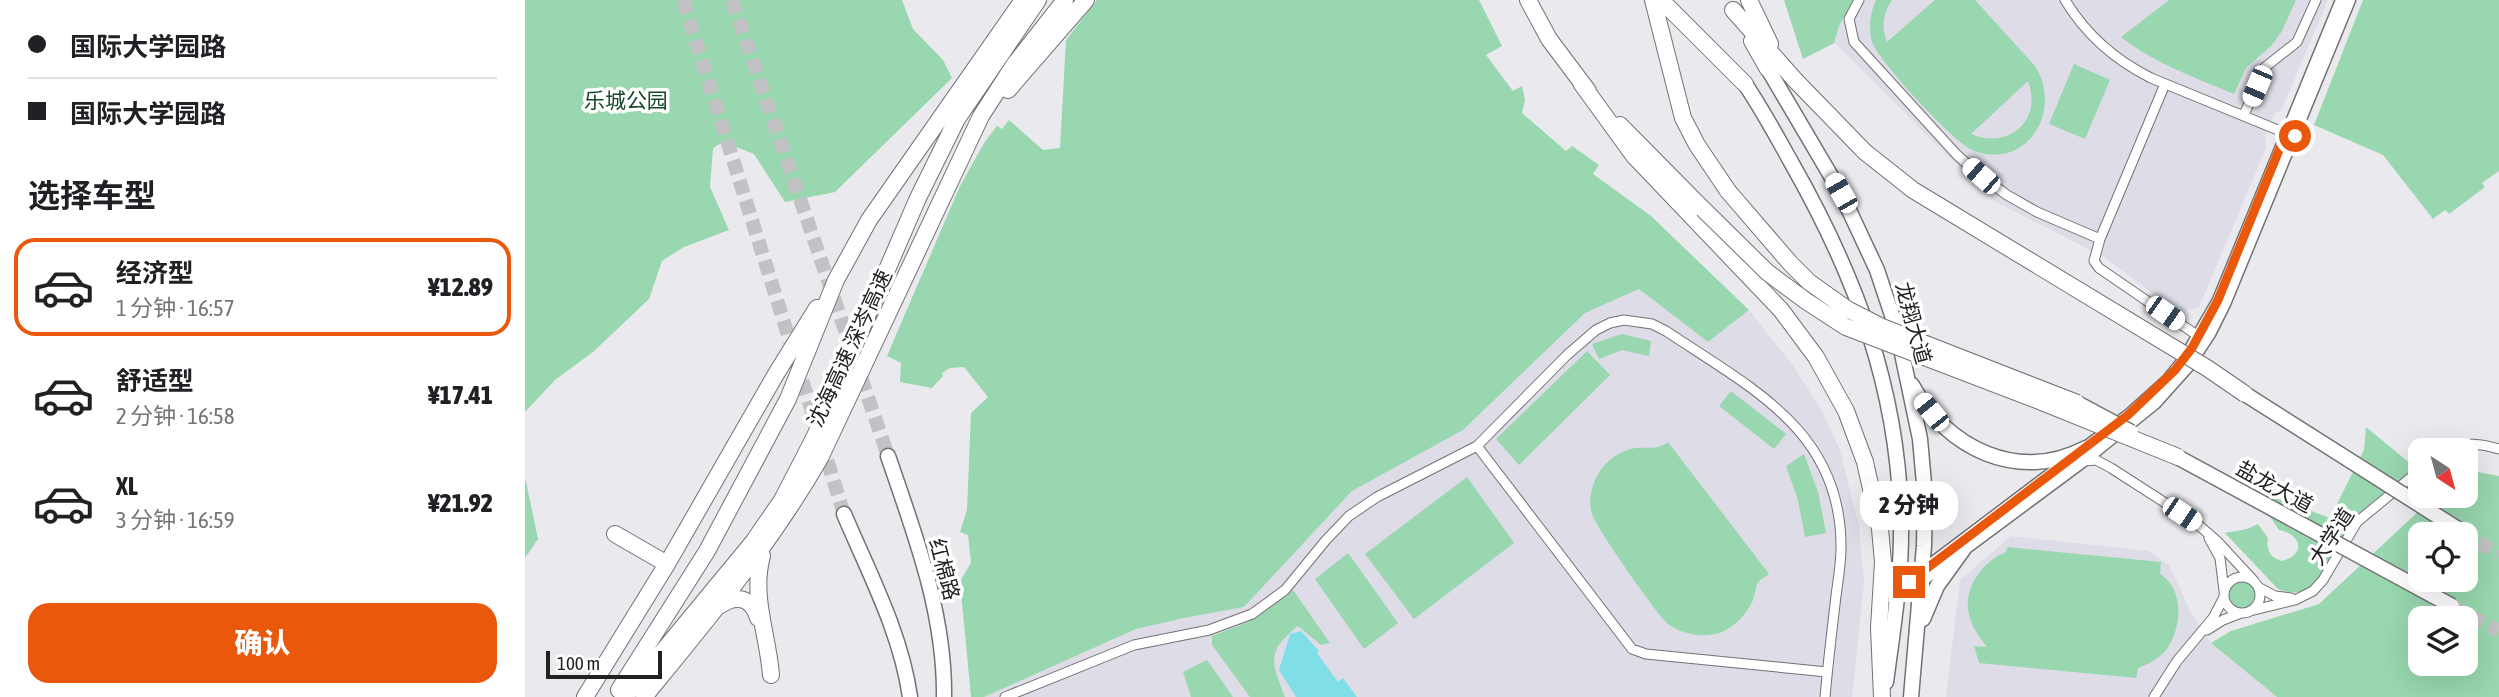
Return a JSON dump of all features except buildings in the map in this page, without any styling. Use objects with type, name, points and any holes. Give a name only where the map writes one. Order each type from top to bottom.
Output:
[{"type":"highway","points":[[585,697],[667,564],[776,374],[836,280],[869,220],[1023,0]]},
{"type":"highway","name":"沈海高速 深岑高速","points":[[625,697],[753,542],[782,500],[815,436],[918,198],[957,119],[1038,0]]},
{"type":"highway","name":"沈海高速 深岑高速","points":[[644,697],[769,539],[820,458],[981,116],[1014,65],[1065,0]]},
{"type":"highway","points":[[981,116],[1008,90],[1086,0]]},
{"type":"highway","points":[[1528,0],[1549,39],[1634,156],[1781,310],[1816,357],[1846,411],[1865,462],[1880,529],[1883,562],[1879,628],[1883,697]]},
{"type":"highway","points":[[1653,0],[1683,118],[1697,145],[1728,191],[1809,282],[1847,309],[1882,327],[2077,403]]},
{"type":"highway","points":[[1661,0],[1745,84]]},
{"type":"highway","points":[[1749,0],[1773,64]]},
{"type":"highway","points":[[1731,4],[1773,64],[1795,80],[1865,152],[1913,190],[2207,368],[2245,394]]},
{"type":"highway","points":[[1581,83],[1767,271],[1846,327],[2178,457]]},
{"type":"highway","points":[[615,697],[707,551],[788,399],[836,280]]},
{"type":"highway","points":[[615,534],[667,564]]},
{"type":"highway","points":[[717,608],[736,598],[751,604],[756,613],[771,675],[757,577],[769,539]]},
{"type":"main road","name":"龙翔大道","points":[[1773,64],[1866,244],[1889,302],[1918,429],[1925,519],[1911,697]]},
{"type":"main road","points":[[1745,84],[1826,226],[1854,289],[1876,355],[1891,421],[1898,476],[1901,547],[1883,697]]},
{"type":"main road","points":[[1905,371],[1921,400],[1941,423],[1967,444],[1990,457],[2014,462],[2040,462],[2085,454]]},
{"type":"main road","points":[[2245,394],[2447,522]]},
{"type":"main road","name":"盐龙大道","points":[[2077,403],[2452,606]]},
{"type":"main road","name":"红棉路","points":[[888,456],[929,578],[944,663],[944,697]]},
{"type":"main road","points":[[844,514],[890,621],[908,679],[910,697]]},
{"type":"main road","points":[[1917,640],[1927,606],[1937,586],[1963,550]]},
{"type":"street","points":[[1859,0],[1849,19],[1854,42],[1957,155],[2007,195],[2100,239]]},
{"type":"street","points":[[2065,0],[2082,24],[2112,54],[2130,67],[2290,135]]},
{"type":"street","points":[[2244,115],[2265,68],[2297,43],[2316,0]]},
{"type":"street","points":[[1921,576],[1963,550],[2085,454],[2161,386],[2202,338],[2225,304],[2341,0]]},
{"type":"street","points":[[2290,135],[2350,0]]},
{"type":"street","points":[[2165,84],[2094,255],[2096,265],[2202,338]]},
{"type":"street","points":[[1005,697],[1134,645],[1223,627],[1252,614],[1285,590],[1337,527],[1362,506],[1477,446],[1567,355],[1596,330],[1624,320],[1652,324],[1666,331],[1773,405],[1804,435],[1825,468],[1837,504],[1841,551],[1825,697]]},
{"type":"street","points":[[2478,444],[2499,449]]},
{"type":"street","points":[[1477,446],[1632,649],[1646,654],[1827,672]]},
{"type":"street","points":[[1897,593],[2085,454]]},
{"type":"street","points":[[2085,454],[2136,483],[2202,528],[2218,541],[2256,584],[2260,597],[2258,603],[2247,612],[2228,607],[2220,558],[2202,528]]},
{"type":"street","name":"大学道","points":[[2306,596],[2323,580],[2357,522],[2408,480]]},
{"type":"street","points":[[2154,697],[2176,661],[2213,618],[2229,583],[2238,577],[2249,578],[2267,593],[2281,598],[2306,596]]},
{"type":"street","points":[[2202,633],[2223,620],[2306,596]]},
{"type":"shaded area","points":[[1784,0],[2328,0],[2282,109],[2274,114],[2265,136],[2266,148],[2199,307],[2178,312],[2102,256],[1992,200],[1835,43],[1803,59]]},
{"type":"shaded area","points":[[1639,289],[1708,342],[1749,310],[1794,367],[1821,409],[1840,450],[1859,527],[1864,584],[1852,697],[984,697],[1136,629],[1244,607],[1352,491],[1463,430],[1585,313]]},
{"type":"shaded area","points":[[2011,536],[2148,551],[2169,565],[2192,615],[2211,643],[2277,697],[1946,697],[1960,580]]},
{"type":"green space","name":"乐城公园","points":[[525,0],[902,0],[913,29],[943,60],[952,78],[835,192],[785,202],[754,154],[723,142],[713,148],[710,187],[729,230],[684,247],[662,261],[649,299],[593,352],[555,380],[525,412]]},
{"type":"green space","points":[[1097,0],[1479,0],[1502,46],[1486,55],[1513,91],[1522,86],[1525,100],[1522,113],[1566,151],[1572,146],[1599,165],[1593,174],[1651,216],[1749,310],[1708,342],[1639,289],[1585,313],[1463,430],[1352,491],[1244,607],[1136,629],[984,697],[971,697],[960,581],[971,563],[968,535],[960,532],[967,510],[971,413],[988,397],[964,367],[950,368],[942,373],[943,376],[932,388],[900,382],[901,363],[887,356],[960,186],[984,143],[997,126],[1002,129],[1009,120],[1043,150],[1060,148],[1066,40]]},
{"type":"green space","points":[[1784,0],[1853,0],[1839,26],[1834,43],[1803,59]]},
{"type":"green space","points":[[1876,0],[1892,0],[1884,20],[1887,42],[1935,0],[1975,0],[2035,66],[2043,83],[2045,101],[2035,132],[2024,144],[2010,152],[1993,155],[1974,151],[1964,145],[1918,101],[1878,52],[1870,31]],"holes":[[[2028,81],[2031,108],[2027,119],[2010,135],[1985,138],[1971,134]]]},
{"type":"green space","points":[[2169,0],[2296,0],[2282,31],[2272,45],[2246,68],[2234,94],[2161,62],[2121,37]]},
{"type":"green space","points":[[2363,0],[2499,0],[2499,171],[2482,183],[2485,187],[2449,214],[2445,210],[2433,219],[2383,155],[2314,125]]},
{"type":"green space","points":[[2074,64],[2110,80],[2085,139],[2049,124]]},
{"type":"green space","points":[[1622,334],[1651,341],[1649,356],[1622,350],[1599,359],[1592,344]]},
{"type":"green space","points":[[1587,351],[1610,375],[1519,465],[1496,439]]},
{"type":"green space","points":[[1731,391],[1786,434],[1774,449],[1719,406]]},
{"type":"green space","points":[[2366,427],[2408,462],[2408,475],[2378,497],[2357,517],[2317,581],[2307,589],[2294,592],[2278,589],[2225,533],[2258,524],[2268,538],[2268,550],[2272,556],[2282,561],[2290,558],[2298,550],[2296,540],[2287,532],[2279,530],[2271,518],[2262,493],[2330,518],[2364,450]]},
{"type":"green space","points":[[1668,442],[1769,574],[1757,584],[1753,600],[1744,615],[1730,628],[1719,633],[1693,634],[1668,624],[1627,570],[1592,514],[1592,490],[1605,464],[1628,450],[1657,447]]},
{"type":"green space","points":[[1804,454],[1818,492],[1826,533],[1805,537],[1798,500],[1786,466]]},
{"type":"green space","points":[[2478,472],[2499,476],[2499,697],[2277,697],[2211,643],[2231,631],[2319,604],[2422,508],[2478,508]]},
{"type":"green space","points":[[525,477],[538,539],[525,558]]},
{"type":"green space","points":[[1467,477],[1514,543],[1414,619],[1365,554]]},
{"type":"green space","points":[[2007,547],[2161,562],[2160,574],[2174,589],[2178,610],[2175,631],[2166,650],[2138,668],[2136,678],[1979,663],[1974,646],[1987,647],[1971,622],[1968,598],[1981,570],[2006,552]]},
{"type":"green space","points":[[1348,553],[1398,623],[1364,649],[1315,579]]},
{"type":"green space","points":[[2242,581],[2252,585],[2256,595],[2252,605],[2242,609],[2232,605],[2228,595],[2232,585]]},
{"type":"green space","points":[[1293,590],[1330,643],[1321,645],[1298,626],[1281,643],[1274,658],[1285,697],[1250,697],[1212,645],[1212,636],[1248,622]]},
{"type":"green space","points":[[1207,660],[1233,697],[1191,697],[1183,672]]},
{"type":"water","points":[[1301,631],[1319,651],[1317,653],[1338,682],[1343,678],[1357,697],[1296,697],[1279,670],[1290,634]]},
{"type":"tunnel","points":[[683,0],[844,514]]},
{"type":"tunnel","points":[[732,0],[888,456]]},
{"type":"tunnel","points":[[2478,541],[2499,554]]},
{"type":"tunnel","points":[[2478,620],[2499,631]]},
{"type":"route","points":[[1909,582],[2086,448],[2142,404],[2167,380],[2192,348],[2218,300],[2286,133],[2295,136]]}]
